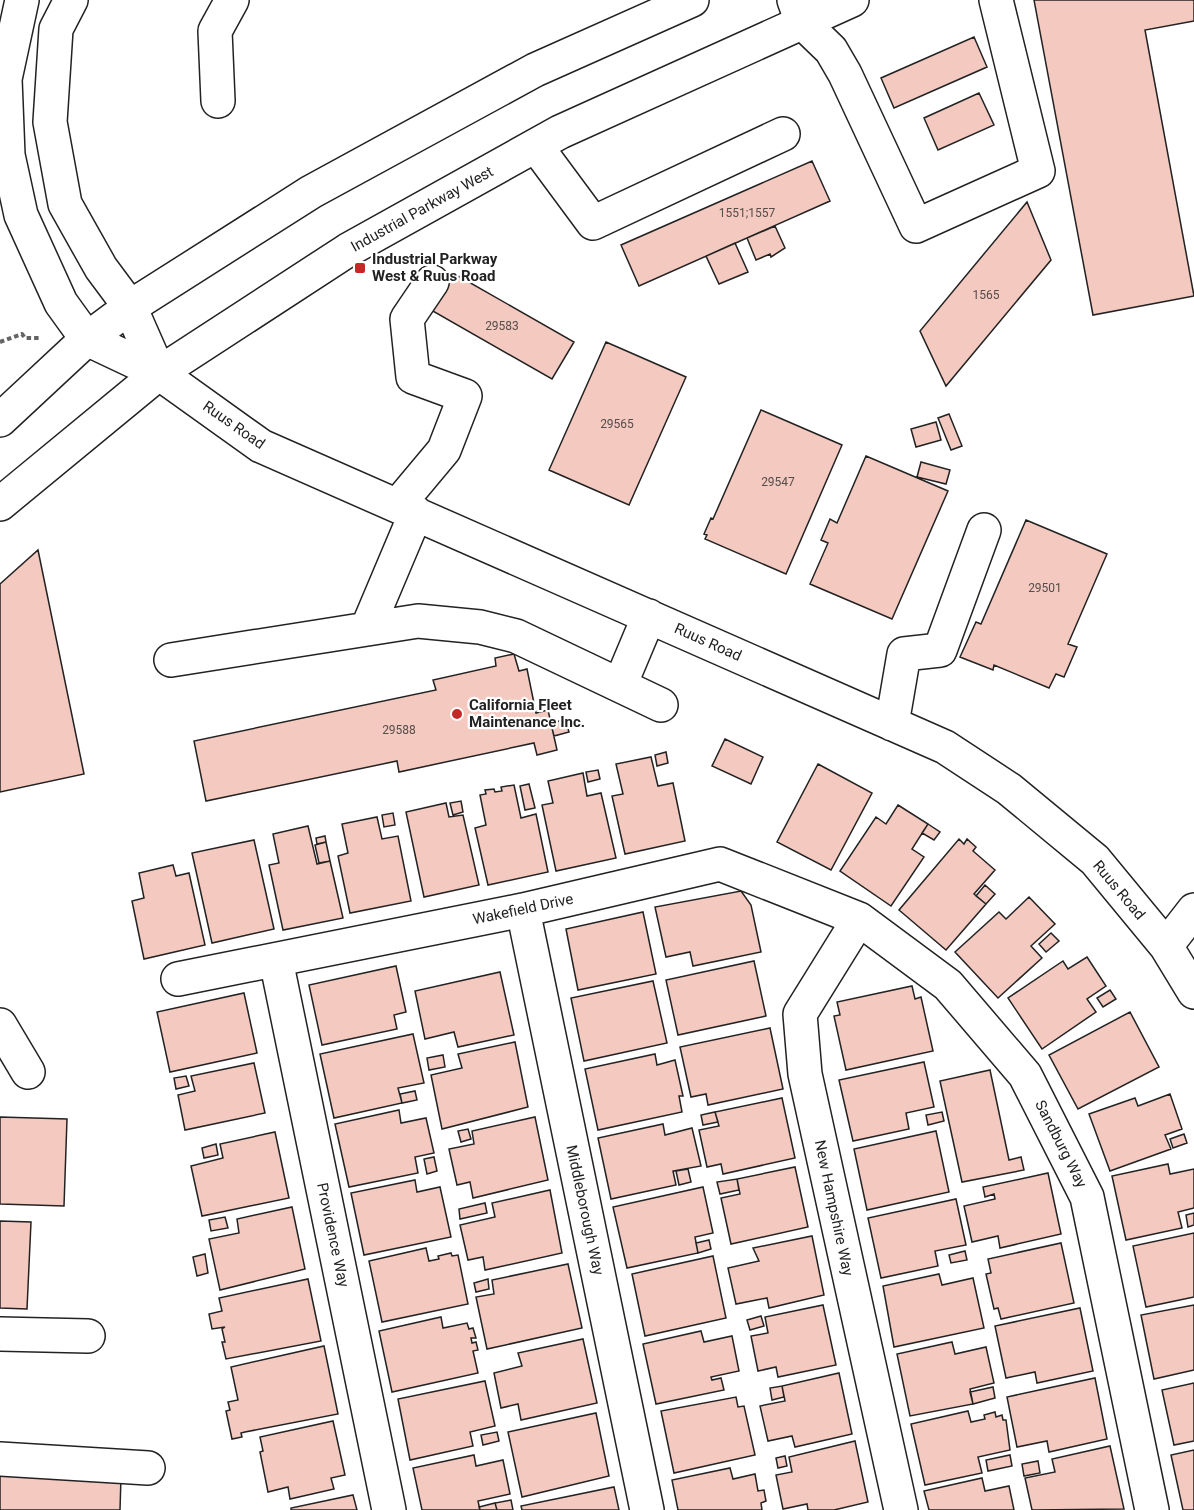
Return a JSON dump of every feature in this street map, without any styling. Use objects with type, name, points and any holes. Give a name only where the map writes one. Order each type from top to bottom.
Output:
[{"type":"street","points":[[0,29],[21,0]]},
{"type":"street","points":[[21,0],[5,79],[8,155],[21,215],[61,303],[87,339]]},
{"type":"street","points":[[71,0],[57,29],[50,122],[65,204],[101,268],[130,307],[159,373]]},
{"type":"street","points":[[218,101],[215,31],[232,0]]},
{"type":"street","points":[[0,420],[87,339],[130,307],[311,192],[535,69],[692,0]]},
{"type":"street","name":"Industrial Parkway West","points":[[0,504],[159,373],[348,250],[536,146],[798,11],[852,0]]},
{"type":"street","points":[[798,11],[831,51],[845,74],[916,226],[1038,171],[996,0]]},
{"type":"street","points":[[536,146],[593,223],[783,134]]},
{"type":"street","points":[[367,629],[407,509],[444,450],[465,396],[413,377],[407,319],[432,282]]},
{"type":"street","name":"Ruus Road","points":[[87,339],[159,373],[261,446],[945,747],[1009,789],[1095,860],[1166,946],[1194,992]]},
{"type":"street","points":[[892,724],[904,654],[940,650],[984,530]]},
{"type":"street","points":[[620,685],[649,616]]},
{"type":"street","points":[[171,660],[418,621],[480,627],[516,636],[661,705]]},
{"type":"street","name":"Wakefield Drive","points":[[178,979],[523,910],[720,864],[859,920]]},
{"type":"street","name":"Middleborough Way","points":[[523,910],[647,1510]]},
{"type":"street","points":[[1166,946],[1194,910]]},
{"type":"street","name":"New Hampshire Way","points":[[859,920],[800,1014],[805,1074],[901,1510]]},
{"type":"street","name":"Sandburg Way","points":[[859,920],[948,985],[1025,1075],[1087,1197],[1152,1510]]},
{"type":"street","name":"Providence Way","points":[[276,960],[389,1510]]},
{"type":"street","points":[[0,1025],[28,1072]]},
{"type":"street","points":[[0,1334],[88,1336]]},
{"type":"street","points":[[0,1459],[148,1468]]},
{"type":"building","points":[[1034,0],[1194,0],[1194,21],[1145,30],[1194,296],[1093,315]]},
{"type":"building","points":[[974,37],[987,67],[894,108],[881,78]]},
{"type":"building","points":[[979,93],[994,125],[938,150],[924,118]]},
{"type":"building","points":[[812,161],[830,201],[639,286],[621,245]]},
{"type":"building","points":[[1027,202],[1051,260],[946,386],[920,331]]},
{"type":"building","points":[[775,226],[785,248],[771,257],[770,254],[756,260],[747,238]]},
{"type":"building","points":[[735,243],[748,272],[719,284],[706,256]]},
{"type":"building","points":[[453,273],[574,342],[552,379],[431,310]]},
{"type":"building","points":[[606,342],[686,377],[629,505],[549,470]]},
{"type":"building","points":[[761,410],[842,445],[786,574],[705,539],[707,535],[704,534],[711,518],[713,519]]},
{"type":"building","points":[[949,414],[962,446],[951,450],[938,418]]},
{"type":"building","points":[[936,422],[941,440],[916,447],[911,429]]},
{"type":"building","points":[[866,456],[948,491],[892,619],[810,584],[828,543],[821,540],[830,519],[837,523]]},
{"type":"building","points":[[921,462],[950,470],[946,484],[917,477]]},
{"type":"building","points":[[1026,520],[1107,554],[1068,644],[1077,647],[1064,677],[1056,674],[1049,688],[994,665],[993,670],[960,657],[976,622],[981,624]]},
{"type":"building","points":[[38,550],[84,774],[0,792],[0,584]]},
{"type":"building","points":[[514,654],[519,671],[527,669],[536,713],[548,710],[557,750],[537,755],[534,743],[399,772],[397,761],[206,801],[194,741],[436,690],[433,680],[496,666],[495,658]]},
{"type":"building","points":[[565,719],[569,732],[554,736],[551,724]]},
{"type":"building","points":[[725,739],[763,757],[751,784],[712,766]]},
{"type":"building","points":[[666,752],[668,763],[657,766],[655,755]]},
{"type":"building","points":[[651,757],[658,786],[673,783],[685,841],[625,854],[612,796],[623,794],[616,764]]},
{"type":"building","points":[[818,764],[872,793],[831,870],[777,842]]},
{"type":"building","points":[[598,770],[600,779],[588,782],[586,772]]},
{"type":"building","points":[[583,773],[587,796],[601,793],[616,858],[556,871],[542,805],[553,803],[548,781]]},
{"type":"building","points":[[529,784],[535,808],[525,810],[520,786]]},
{"type":"building","points":[[514,785],[521,818],[536,814],[548,872],[488,885],[475,828],[486,825],[480,795],[486,794],[485,790],[502,791],[501,787]]},
{"type":"building","points":[[461,801],[463,812],[453,815],[450,803]]},
{"type":"building","points":[[446,803],[449,817],[463,815],[479,885],[424,897],[406,812]]},
{"type":"building","points":[[898,805],[928,824],[912,849],[924,857],[891,906],[840,871],[876,817],[886,824]]},
{"type":"building","points":[[393,813],[395,825],[384,827],[382,815]]},
{"type":"building","points":[[377,817],[382,839],[398,836],[411,901],[350,913],[338,856],[348,853],[342,824]]},
{"type":"building","points":[[928,824],[940,832],[934,840],[922,833]]},
{"type":"building","points":[[308,826],[317,864],[330,861],[343,918],[283,930],[269,865],[279,863],[273,834]]},
{"type":"building","points":[[325,836],[326,842],[317,844],[316,838]]},
{"type":"building","points":[[959,839],[964,844],[967,839],[976,847],[973,851],[995,870],[974,894],[986,904],[946,950],[899,910]]},
{"type":"building","points":[[254,840],[274,929],[212,943],[192,853]]},
{"type":"building","points":[[326,842],[330,861],[319,863],[315,845]]},
{"type":"building","points":[[173,865],[176,876],[189,873],[205,945],[144,959],[132,901],[144,898],[139,873]]},
{"type":"building","points":[[985,885],[995,894],[986,904],[976,896]]},
{"type":"building","points":[[741,891],[751,905],[761,952],[693,966],[690,952],[666,957],[655,907]]},
{"type":"building","points":[[1029,897],[1055,924],[1031,946],[1042,958],[998,998],[955,952],[999,912],[1006,919]]},
{"type":"building","points":[[643,912],[656,974],[578,990],[566,929]]},
{"type":"building","points":[[1051,933],[1059,941],[1046,952],[1039,944]]},
{"type":"building","points":[[1087,957],[1106,986],[1087,999],[1096,1012],[1042,1049],[1008,998],[1063,961],[1068,969]]},
{"type":"building","points":[[754,961],[766,1016],[678,1035],[666,980]]},
{"type":"building","points":[[396,966],[406,1012],[394,1015],[397,1029],[322,1045],[309,985]]},
{"type":"building","points":[[500,972],[514,1035],[458,1047],[454,1032],[425,1039],[415,991]]},
{"type":"building","points":[[653,981],[667,1043],[584,1061],[571,998]]},
{"type":"building","points":[[912,986],[915,999],[921,997],[933,1051],[846,1070],[834,1016],[840,1015],[837,1002]]},
{"type":"building","points":[[1110,990],[1116,999],[1103,1007],[1097,998]]},
{"type":"building","points":[[244,993],[257,1053],[170,1072],[157,1012]]},
{"type":"building","points":[[1130,1012],[1159,1067],[1078,1109],[1049,1055]]},
{"type":"building","points":[[770,1028],[783,1089],[708,1105],[706,1094],[691,1097],[680,1047]]},
{"type":"building","points":[[413,1034],[424,1083],[398,1088],[402,1103],[334,1118],[320,1054]]},
{"type":"building","points":[[515,1042],[528,1107],[442,1129],[431,1075],[462,1068],[458,1054]]},
{"type":"building","points":[[655,1054],[657,1065],[675,1060],[683,1096],[679,1096],[682,1112],[598,1130],[585,1069]]},
{"type":"building","points":[[443,1055],[445,1067],[429,1070],[427,1058]]},
{"type":"building","points":[[924,1062],[934,1107],[906,1113],[909,1129],[853,1141],[839,1080]]},
{"type":"building","points":[[254,1063],[265,1113],[185,1130],[178,1095],[195,1091],[191,1076]]},
{"type":"building","points":[[990,1070],[1009,1160],[1021,1157],[1024,1170],[962,1182],[940,1081]]},
{"type":"building","points":[[186,1076],[189,1086],[176,1089],[174,1078]]},
{"type":"building","points":[[415,1091],[417,1100],[402,1103],[400,1094]]},
{"type":"building","points":[[1170,1094],[1182,1129],[1165,1135],[1171,1149],[1110,1171],[1089,1114],[1135,1098],[1138,1106]]},
{"type":"building","points":[[782,1098],[795,1158],[723,1174],[721,1164],[707,1167],[699,1130],[719,1126],[715,1112]]},
{"type":"building","points":[[399,1110],[401,1123],[426,1118],[434,1153],[415,1157],[418,1173],[349,1187],[335,1124]]},
{"type":"building","points":[[715,1112],[718,1122],[703,1125],[701,1115]]},
{"type":"building","points":[[942,1112],[944,1121],[928,1125],[926,1115]]},
{"type":"building","points":[[0,1117],[67,1119],[64,1206],[0,1204]]},
{"type":"building","points":[[535,1117],[548,1180],[473,1198],[470,1182],[457,1185],[449,1149],[474,1144],[472,1131]]},
{"type":"building","points":[[663,1124],[665,1135],[692,1128],[701,1166],[673,1171],[676,1185],[611,1199],[598,1138]]},
{"type":"building","points":[[468,1129],[471,1139],[461,1142],[458,1131]]},
{"type":"building","points":[[936,1131],[949,1192],[867,1210],[854,1149]]},
{"type":"building","points":[[275,1132],[289,1198],[202,1216],[191,1166],[223,1158],[220,1144]]},
{"type":"building","points":[[1184,1134],[1187,1143],[1173,1148],[1170,1139]]},
{"type":"building","points":[[216,1144],[218,1155],[204,1158],[202,1148]]},
{"type":"building","points":[[434,1157],[437,1171],[427,1174],[424,1159]]},
{"type":"building","points":[[1168,1164],[1170,1174],[1194,1169],[1194,1208],[1178,1212],[1182,1228],[1126,1240],[1112,1176]]},
{"type":"building","points":[[795,1167],[808,1227],[731,1244],[721,1198],[740,1194],[737,1179]]},
{"type":"building","points":[[688,1169],[691,1182],[679,1185],[676,1171]]},
{"type":"building","points":[[1048,1173],[1061,1234],[1000,1248],[998,1236],[972,1242],[964,1206],[995,1199],[994,1194],[985,1197],[983,1187]]},
{"type":"building","points":[[737,1179],[739,1190],[720,1194],[717,1182]]},
{"type":"building","points":[[415,1180],[417,1192],[440,1187],[451,1237],[364,1255],[351,1193]]},
{"type":"building","points":[[703,1187],[713,1233],[695,1237],[698,1253],[627,1268],[613,1207]]},
{"type":"building","points":[[550,1190],[562,1253],[485,1270],[483,1257],[468,1260],[460,1225],[495,1217],[492,1203]]},
{"type":"building","points":[[956,1199],[966,1245],[935,1251],[938,1266],[881,1278],[868,1218]]},
{"type":"building","points":[[485,1203],[487,1213],[460,1219],[459,1209]]},
{"type":"building","points":[[292,1207],[305,1269],[220,1290],[209,1239],[239,1233],[237,1219]]},
{"type":"building","points":[[1194,1213],[1194,1225],[1188,1227],[1186,1215]]},
{"type":"building","points":[[225,1217],[228,1228],[211,1231],[209,1220]]},
{"type":"building","points":[[0,1221],[31,1222],[27,1309],[0,1308]]},
{"type":"building","points":[[1194,1233],[1194,1297],[1146,1307],[1133,1246]]},
{"type":"building","points":[[812,1236],[824,1295],[769,1308],[767,1298],[736,1304],[728,1268],[759,1261],[753,1248]]},
{"type":"building","points":[[709,1240],[711,1249],[698,1253],[696,1243]]},
{"type":"building","points":[[1061,1243],[1074,1303],[1001,1319],[998,1308],[994,1309],[986,1274],[991,1273],[988,1259]]},
{"type":"building","points":[[426,1248],[429,1261],[451,1253],[452,1256],[458,1255],[468,1304],[382,1322],[369,1261]]},
{"type":"building","points":[[965,1251],[967,1260],[951,1263],[949,1255]]},
{"type":"building","points":[[205,1254],[208,1273],[197,1276],[193,1257]]},
{"type":"building","points":[[713,1256],[726,1318],[645,1336],[632,1274]]},
{"type":"building","points":[[568,1264],[582,1328],[487,1349],[476,1297],[494,1294],[492,1280]]},
{"type":"building","points":[[939,1274],[942,1285],[973,1278],[984,1328],[894,1347],[883,1286]]},
{"type":"building","points":[[308,1279],[321,1341],[226,1359],[222,1342],[225,1342],[222,1329],[225,1327],[212,1329],[209,1314],[222,1311],[219,1298]]},
{"type":"building","points":[[488,1279],[489,1289],[476,1292],[474,1283]]},
{"type":"building","points":[[823,1305],[836,1365],[778,1377],[776,1367],[758,1371],[751,1336],[768,1333],[765,1317]]},
{"type":"building","points":[[1194,1305],[1194,1370],[1154,1379],[1141,1315]]},
{"type":"building","points":[[1080,1308],[1093,1371],[1037,1383],[1035,1372],[1006,1378],[995,1326]]},
{"type":"building","points":[[761,1316],[764,1326],[750,1330],[747,1320]]},
{"type":"building","points":[[441,1317],[443,1328],[467,1323],[469,1329],[473,1328],[476,1338],[471,1338],[472,1343],[476,1342],[478,1350],[473,1351],[478,1373],[392,1392],[379,1331]]},
{"type":"building","points":[[701,1331],[704,1342],[732,1336],[739,1371],[711,1377],[712,1380],[721,1378],[724,1390],[656,1404],[643,1344]]},
{"type":"building","points":[[583,1339],[597,1403],[521,1420],[518,1404],[501,1408],[494,1373],[522,1366],[518,1353]]},
{"type":"building","points":[[952,1342],[955,1354],[986,1347],[994,1383],[970,1389],[973,1404],[910,1416],[897,1354]]},
{"type":"building","points":[[324,1346],[338,1414],[245,1432],[241,1433],[242,1437],[232,1439],[226,1411],[230,1410],[228,1402],[238,1400],[231,1367]]},
{"type":"building","points":[[839,1373],[852,1434],[795,1447],[792,1436],[768,1441],[760,1406],[785,1401],[782,1386]]},
{"type":"building","points":[[1095,1378],[1107,1439],[1049,1452],[1047,1441],[1017,1447],[1007,1397]]},
{"type":"building","points":[[485,1381],[495,1426],[470,1432],[473,1446],[410,1460],[398,1399]]},
{"type":"building","points":[[1194,1383],[1194,1441],[1174,1445],[1162,1390]]},
{"type":"building","points":[[782,1386],[784,1397],[772,1400],[770,1388]]},
{"type":"building","points":[[993,1387],[995,1398],[973,1404],[970,1392]]},
{"type":"building","points":[[736,1397],[738,1407],[744,1406],[755,1455],[674,1473],[661,1411]]},
{"type":"building","points":[[968,1411],[971,1422],[985,1419],[984,1415],[995,1412],[996,1417],[1002,1415],[1003,1420],[1006,1420],[1010,1450],[978,1457],[982,1473],[925,1485],[911,1424]]},
{"type":"building","points":[[596,1413],[609,1476],[522,1497],[508,1432]]},
{"type":"building","points":[[333,1421],[345,1475],[331,1478],[334,1489],[290,1499],[288,1487],[268,1492],[260,1452],[263,1451],[260,1437]]},
{"type":"building","points":[[497,1432],[499,1441],[483,1445],[481,1435]]},
{"type":"building","points":[[855,1441],[868,1502],[834,1510],[808,1510],[807,1504],[783,1509],[776,1475],[792,1472],[789,1457]]},
{"type":"building","points":[[1110,1446],[1124,1509],[1032,1510],[1025,1478],[1055,1472],[1052,1459]]},
{"type":"building","points":[[1194,1450],[1194,1510],[1183,1510],[1171,1455]]},
{"type":"building","points":[[474,1455],[476,1466],[503,1460],[510,1494],[478,1501],[480,1510],[422,1510],[413,1468]]},
{"type":"building","points":[[1010,1455],[1012,1466],[988,1471],[986,1460]]},
{"type":"building","points":[[785,1456],[787,1466],[778,1468],[776,1458]]},
{"type":"building","points":[[1038,1461],[1040,1473],[1024,1476],[1022,1464]]},
{"type":"building","points":[[730,1468],[733,1479],[755,1474],[758,1491],[764,1490],[766,1501],[761,1503],[762,1510],[678,1510],[672,1480]]},
{"type":"building","points":[[0,1474],[121,1477],[120,1510],[0,1510]]},
{"type":"building","points":[[982,1478],[985,1491],[1009,1486],[1014,1510],[929,1510],[924,1491]]},
{"type":"building","points":[[614,1487],[619,1510],[522,1510],[521,1506]]},
{"type":"building","points":[[353,1495],[357,1510],[291,1510],[291,1508]]},
{"type":"building","points":[[511,1500],[513,1510],[497,1510],[495,1503]]},
{"type":"building","points":[[495,1503],[497,1510],[480,1510],[479,1507]]},
{"type":"place","name":"Industrial Parkway West & Ruus Road","points":[[360,268]]},
{"type":"place","name":"California Fleet Maintenance Inc.","points":[[457,714]]}]
